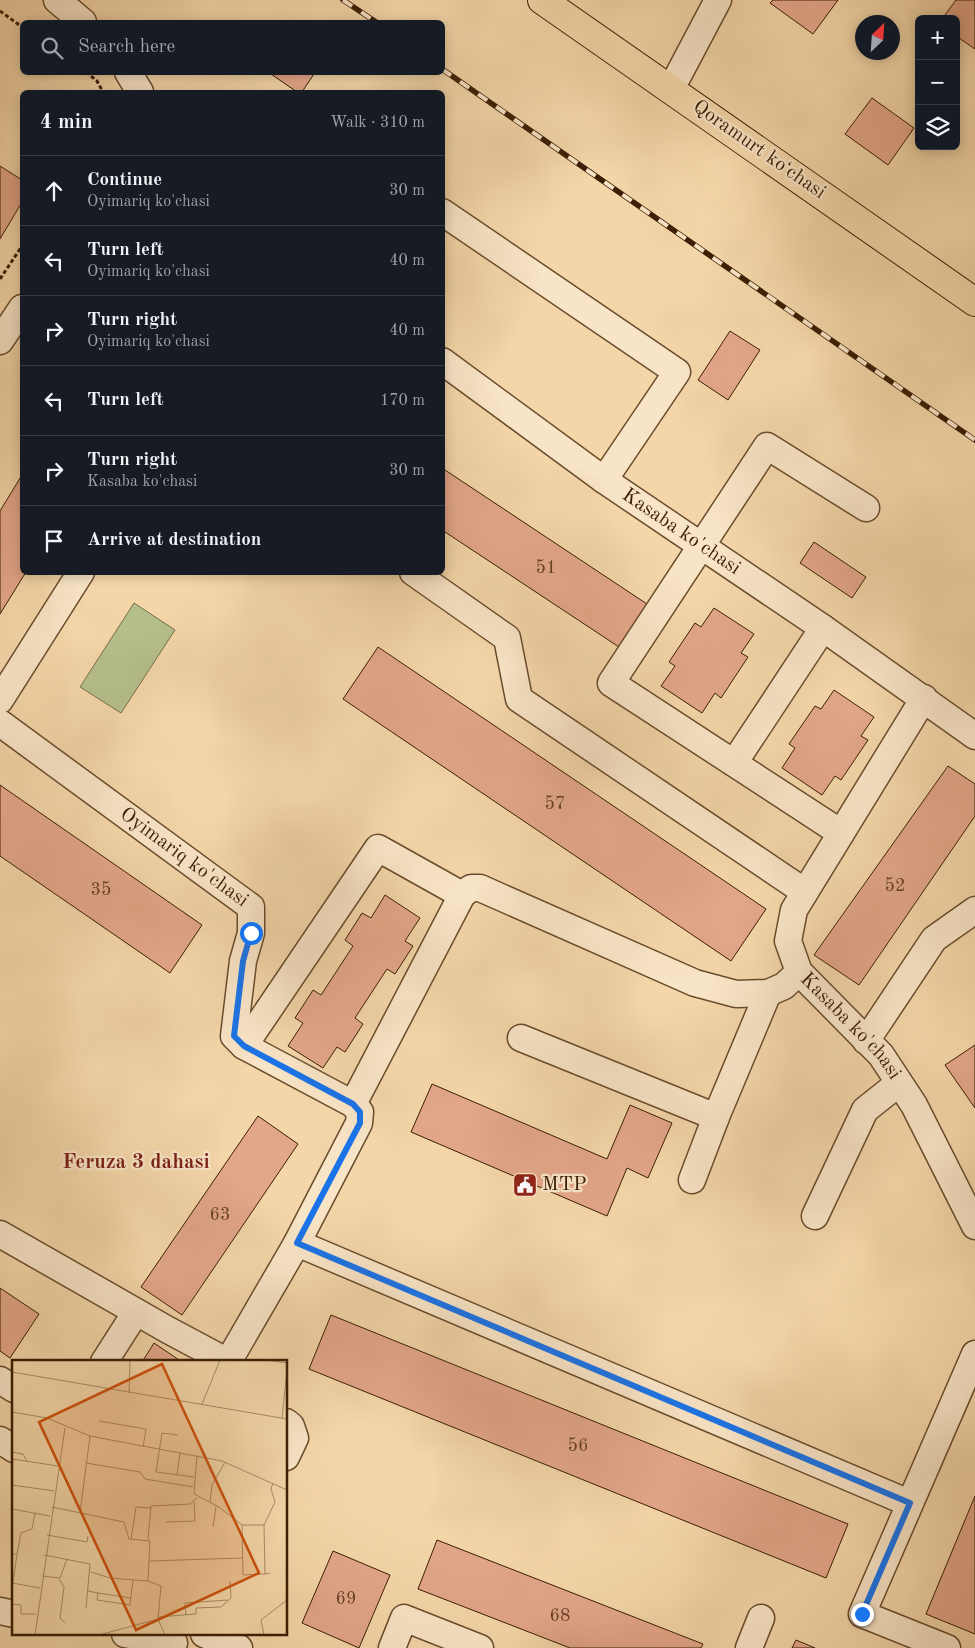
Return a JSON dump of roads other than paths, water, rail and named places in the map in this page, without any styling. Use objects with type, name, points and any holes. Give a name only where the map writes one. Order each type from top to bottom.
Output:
[{"type":"main road","name":"Qoramurt koʻchasi","points":[[542,0],[674,84],[975,286]]},
{"type":"main road","name":"Qoramurt koʻchasi","points":[[564,0],[674,84],[975,302]]},
{"type":"street","points":[[57,0],[81,20]]},
{"type":"street","points":[[674,84],[718,0]]},
{"type":"street","points":[[130,75],[139,90]]},
{"type":"street","points":[[445,214],[677,372],[604,480]]},
{"type":"street","points":[[0,341],[20,311]]},
{"type":"street","name":"Kasaba ko'chasi","points":[[445,363],[604,480],[823,628],[975,736]]},
{"type":"street","points":[[841,833],[611,683],[704,546],[767,446],[866,508]]},
{"type":"street","points":[[0,700],[79,575]]},
{"type":"street","points":[[416,575],[507,638],[519,699],[805,892]]},
{"type":"street","points":[[734,763],[823,628]]},
{"type":"street","name":"Kasaba ko'chasi","points":[[924,698],[794,910],[788,941],[799,972],[881,1055],[914,1105],[975,1226]]},
{"type":"street","name":"Oyimariq ko'chasi","points":[[0,723],[251,907],[251,933],[243,961],[234,1023],[234,1036],[244,1046]]},
{"type":"street","points":[[229,1360],[297,1243],[360,1123],[360,1112],[353,1104],[244,1046],[378,848],[462,895]]},
{"type":"street","points":[[353,1104],[462,895],[471,888],[480,888],[695,983],[736,994],[768,993],[784,986],[799,972]]},
{"type":"street","points":[[866,1041],[934,939],[975,910]]},
{"type":"street","points":[[692,1180],[768,993]]},
{"type":"street","points":[[522,1038],[716,1117]]},
{"type":"street","points":[[815,1216],[865,1110],[899,1083]]},
{"type":"street","points":[[0,1234],[224,1360]]},
{"type":"street","points":[[297,1243],[910,1503]]},
{"type":"street","points":[[105,1360],[136,1312]]},
{"type":"street","points":[[947,1648],[862,1614],[975,1354]]},
{"type":"street","points":[[0,1380],[12,1388]]},
{"type":"street","points":[[288,1424],[291,1426],[295,1438],[288,1453]]},
{"type":"street","points":[[0,1440],[12,1448]]},
{"type":"street","points":[[392,1648],[404,1618],[476,1647]]},
{"type":"street","points":[[749,1648],[761,1618]]},
{"type":"street","points":[[138,1636],[176,1642]]},
{"type":"street","points":[[209,1636],[239,1648]]},
{"type":"railway","points":[[343,0],[373,20]]},
{"type":"railway","points":[[445,71],[975,440]]},
{"type":"place","name":"MTP","points":[[525,1185]]},
{"type":"district","name":"Feruza 3 dahasi","points":[[136,1162]]}]
